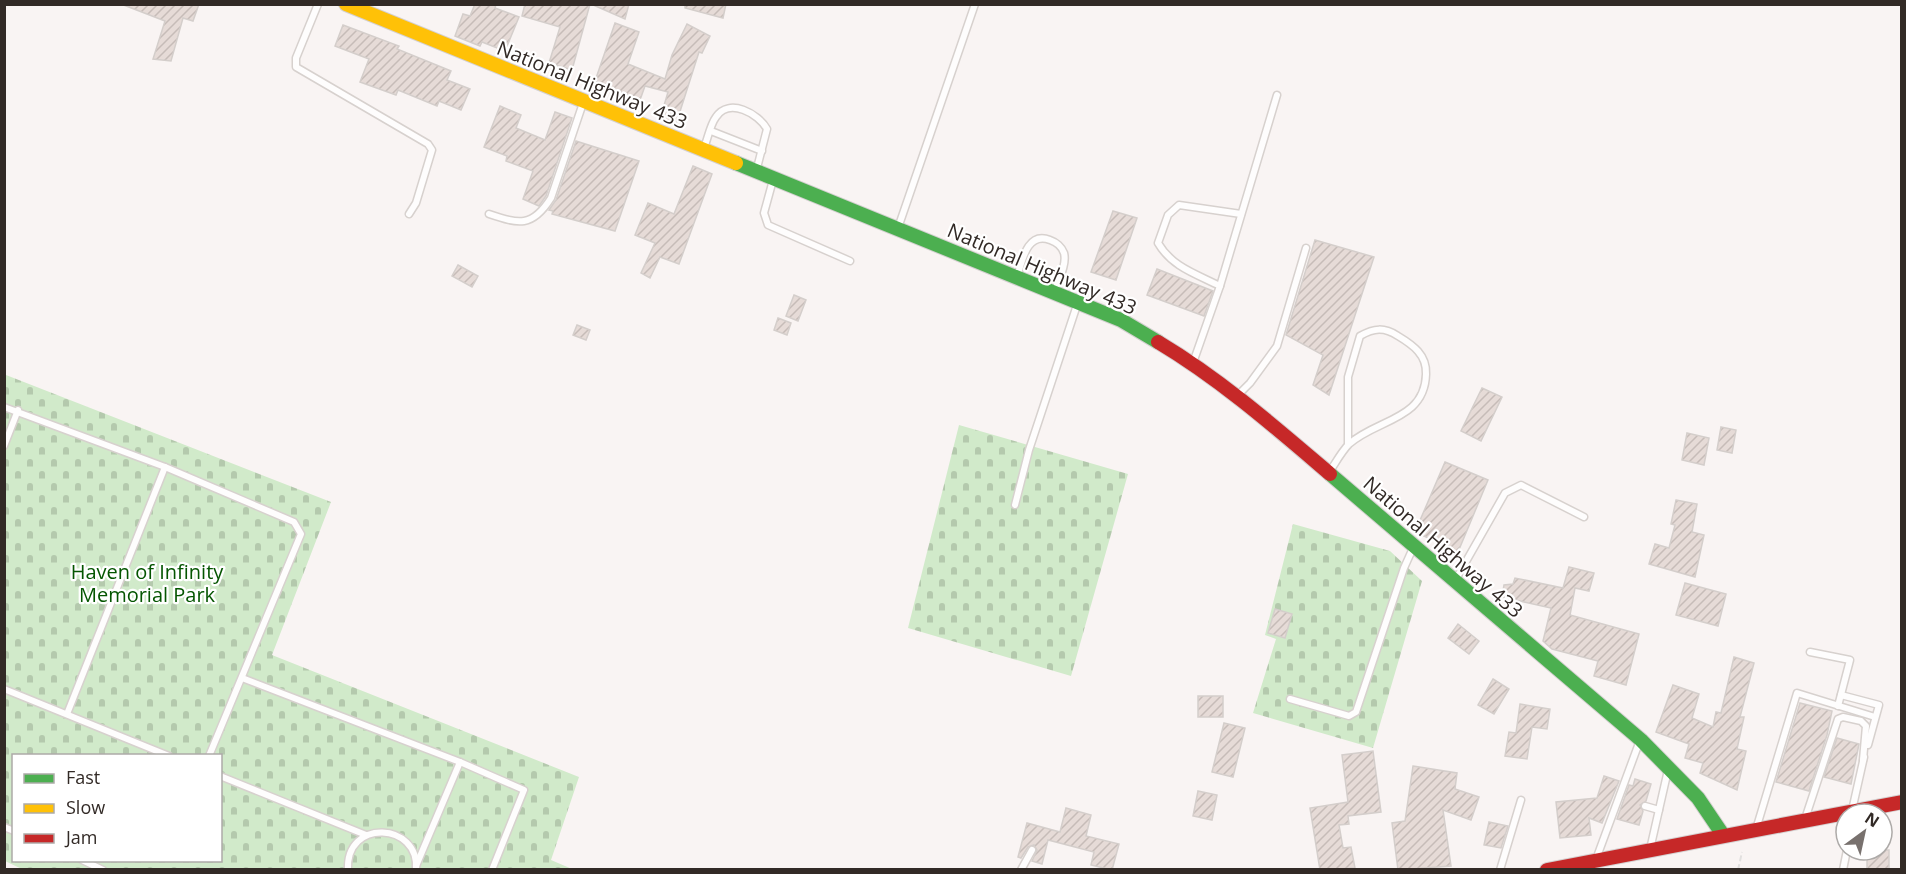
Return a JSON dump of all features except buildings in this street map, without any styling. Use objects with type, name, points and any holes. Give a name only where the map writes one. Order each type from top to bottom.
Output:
[{"type":"main road","name":"National Highway 433","points":[[346,4],[897,231],[1078,301],[1120,321],[1193,363],[1238,396],[1413,548],[1641,740],[1698,798],[1723,835]]},
{"type":"main road","points":[[1547,870],[1596,859],[1618,860],[1650,849],[1834,814]]},
{"type":"lane","points":[[318,4],[296,58],[296,67],[428,144],[432,150],[416,203],[410,214]]},
{"type":"lane","points":[[897,231],[975,4]]},
{"type":"lane","points":[[1193,363],[1220,286],[1277,95]]},
{"type":"lane","points":[[489,214],[520,224],[529,221],[545,208],[551,198],[583,102]]},
{"type":"lane","points":[[703,151],[715,117],[722,110],[731,108],[748,112],[762,120],[767,129],[756,172]]},
{"type":"lane","points":[[711,131],[762,151]]},
{"type":"lane","points":[[773,180],[764,213],[768,225],[850,261]]},
{"type":"lane","points":[[1220,286],[1180,267],[1166,257],[1158,243],[1168,215],[1179,205],[1241,214]]},
{"type":"lane","points":[[1016,277],[1030,243],[1038,238],[1050,240],[1059,245],[1064,254],[1064,265],[1055,292]]},
{"type":"lane","points":[[1238,396],[1277,346],[1306,248]]},
{"type":"lane","points":[[1015,505],[1029,450],[1078,301]]},
{"type":"lane","points":[[1328,474],[1348,445],[1368,431],[1407,412],[1419,402],[1426,383],[1426,366],[1416,347],[1390,331],[1374,328],[1360,336],[1348,377],[1348,445]]},
{"type":"lane","points":[[4,407],[18,410],[165,467],[281,514],[294,522],[301,534],[210,754]]},
{"type":"lane","points":[[4,446],[18,410]]},
{"type":"lane","points":[[67,714],[165,467]]},
{"type":"lane","points":[[1454,582],[1505,493],[1512,487],[1521,485],[1584,517]]},
{"type":"lane","points":[[1290,699],[1349,716],[1356,712],[1404,568],[1413,548]]},
{"type":"lane","points":[[1810,652],[1850,660],[1838,706]]},
{"type":"lane","points":[[242,678],[460,762],[524,790],[492,870]]},
{"type":"lane","points":[[4,689],[164,754]]},
{"type":"lane","points":[[1757,828],[1797,693],[1875,717]]},
{"type":"lane","points":[[1841,695],[1879,705],[1863,760],[1854,802]]},
{"type":"lane","points":[[1805,818],[1838,719],[1843,717],[1861,721],[1866,726],[1863,760]]},
{"type":"lane","points":[[1596,859],[1641,740]]},
{"type":"lane","points":[[416,868],[460,762]]},
{"type":"lane","points":[[1650,849],[1669,768]]},
{"type":"lane","points":[[222,777],[366,835]]},
{"type":"lane","points":[[1620,798],[1629,801]]},
{"type":"lane","points":[[1500,870],[1521,800]]},
{"type":"lane","points":[[1645,806],[1659,810]]},
{"type":"lane","points":[[348,870],[347,860],[354,845],[366,835],[383,831],[400,836],[412,849],[416,868]]},
{"type":"lane","points":[[1021,870],[1032,850]]},
{"type":"lane","points":[[84,862],[104,870]]},
{"type":"green space","name":"Haven of Infinity Memorial Park","points":[[6,375],[331,502],[272,655],[579,777],[551,860],[572,869],[24,870],[5,861]]},
{"type":"green space","points":[[959,425],[1128,474],[1071,676],[908,628]]},
{"type":"green space","points":[[1293,524],[1390,551],[1422,581],[1373,748],[1253,713],[1276,639],[1265,635]]},
{"type":"traffic: fast","points":[[736,163],[1121,320],[1158,342]]},
{"type":"traffic: fast","points":[[1330,474],[1641,740],[1698,798],[1723,835]]},
{"type":"traffic: slow","points":[[346,4],[736,163]]},
{"type":"traffic: jam","points":[[1158,342],[1225,388],[1330,474]]},
{"type":"traffic: jam","points":[[1547,870],[1902,802]]}]
